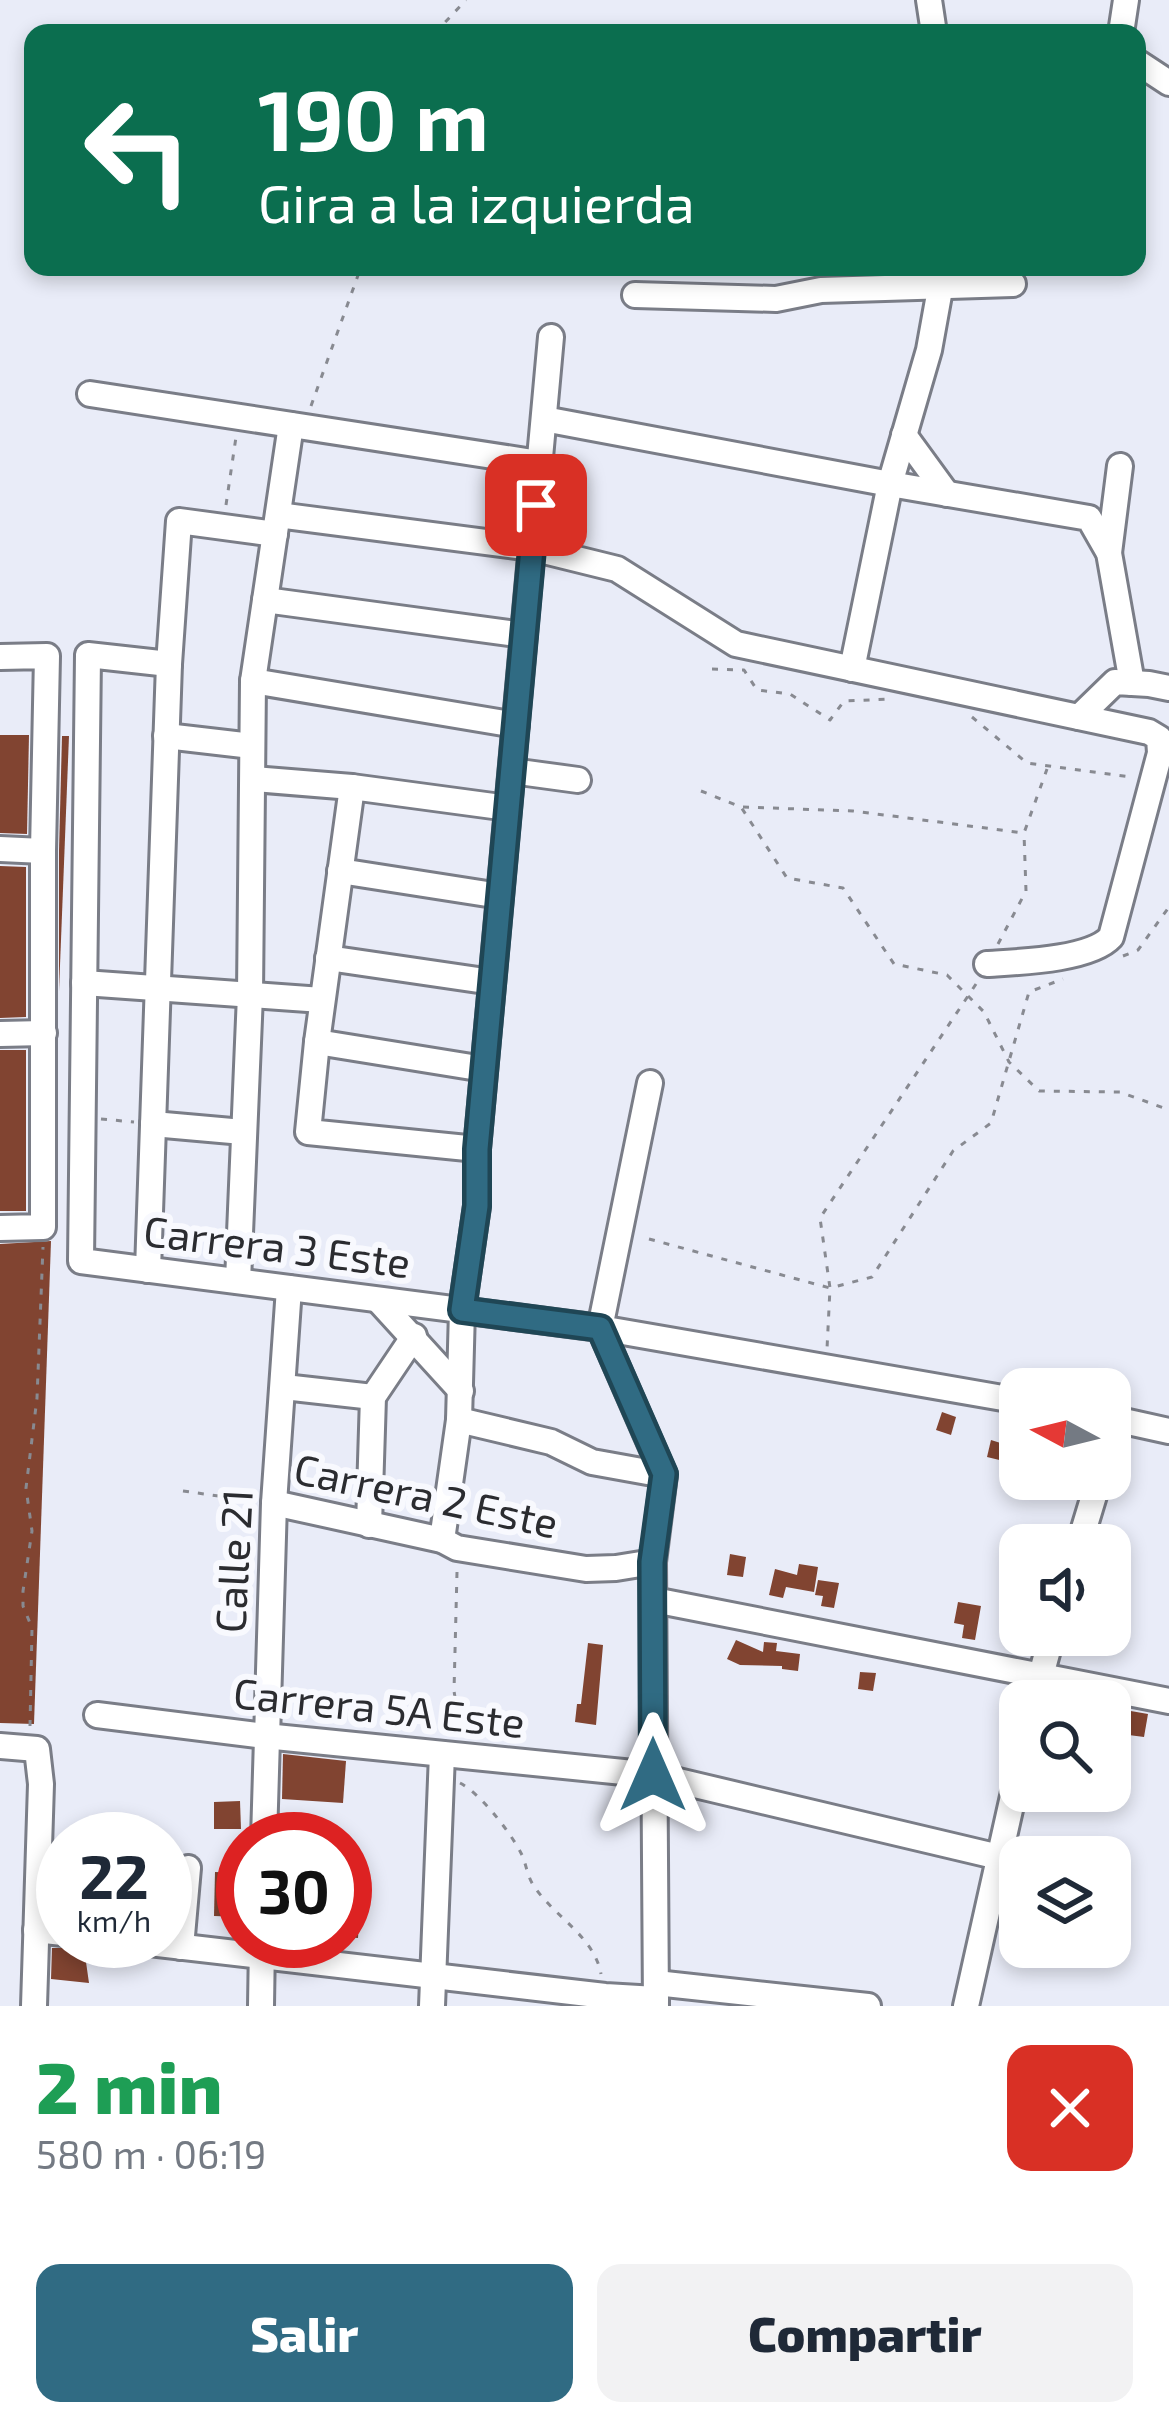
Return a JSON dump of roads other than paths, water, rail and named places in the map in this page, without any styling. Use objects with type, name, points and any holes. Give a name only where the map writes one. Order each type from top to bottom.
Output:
[{"type":"street","points":[[635,295],[776,299],[943,277],[1013,284]]},
{"type":"street","points":[[852,669],[890,484],[929,350],[943,277]]},
{"type":"street","points":[[450,1544],[462,1310],[477,1206],[477,1149],[551,337]]},
{"type":"street","points":[[89,394],[539,463]]},
{"type":"street","points":[[544,419],[1089,518],[1109,553]]},
{"type":"street","points":[[238,1282],[250,995],[254,681],[276,525],[296,426]]},
{"type":"street","points":[[904,435],[947,494]]},
{"type":"street","points":[[1120,466],[1109,553],[1132,683]]},
{"type":"street","points":[[148,1270],[166,736],[179,521],[532,548],[617,569],[736,644],[1149,732],[1159,738],[1160,753],[1111,937],[1103,945],[1049,960],[987,964]]},
{"type":"street","points":[[265,600],[524,635]]},
{"type":"street","points":[[169,664],[88,655],[84,982],[322,1000]]},
{"type":"street","points":[[0,657],[47,656],[44,1227],[0,1228]]},
{"type":"street","points":[[254,681],[516,724]]},
{"type":"street","points":[[1079,717],[1115,682],[1169,688]]},
{"type":"street","points":[[166,736],[252,746]]},
{"type":"street","points":[[512,771],[578,780]]},
{"type":"street","points":[[253,779],[508,808]]},
{"type":"street","points":[[352,788],[308,1132],[477,1149]]},
{"type":"street","points":[[0,849],[44,850]]},
{"type":"street","points":[[340,871],[500,896]]},
{"type":"street","points":[[328,958],[492,982]]},
{"type":"street","name":"Carrera 3 Este","points":[[84,982],[81,1261],[600,1328],[999,1398]]},
{"type":"street","points":[[0,1034],[44,1033]]},
{"type":"street","points":[[316,1042],[484,1069]]},
{"type":"street","points":[[650,1083],[600,1328],[664,1474],[652,1562],[656,1996]]},
{"type":"street","points":[[153,1124],[243,1132]]},
{"type":"street","name":"Calle 21","points":[[264,1812],[274,1503],[290,1288]]},
{"type":"street","points":[[378,1300],[461,1391]]},
{"type":"street","points":[[369,1525],[374,1396],[413,1336]]},
{"type":"street","points":[[284,1387],[374,1396]]},
{"type":"street","points":[[459,1420],[551,1442],[592,1462],[664,1474]]},
{"type":"street","points":[[1131,1428],[1169,1431]]},
{"type":"street","name":"Carrera 2 Este","points":[[274,1503],[450,1544],[586,1569],[652,1562]]},
{"type":"street","points":[[654,1600],[1169,1701]]},
{"type":"street","points":[[1039,1680],[1046,1656]]},
{"type":"street","name":"Carrera 5A Este","points":[[98,1715],[445,1761],[653,1775],[999,1862]]},
{"type":"street","points":[[0,1746],[37,1749],[40,1812]]},
{"type":"street","points":[[432,2006],[445,1761]]},
{"type":"street","points":[[966,2006],[999,1889]]},
{"type":"street","points":[[34,2006],[36,1930]]},
{"type":"street","points":[[372,1966],[605,1996],[868,2006]]},
{"type":"street","points":[[261,2006],[262,1968]]}]
